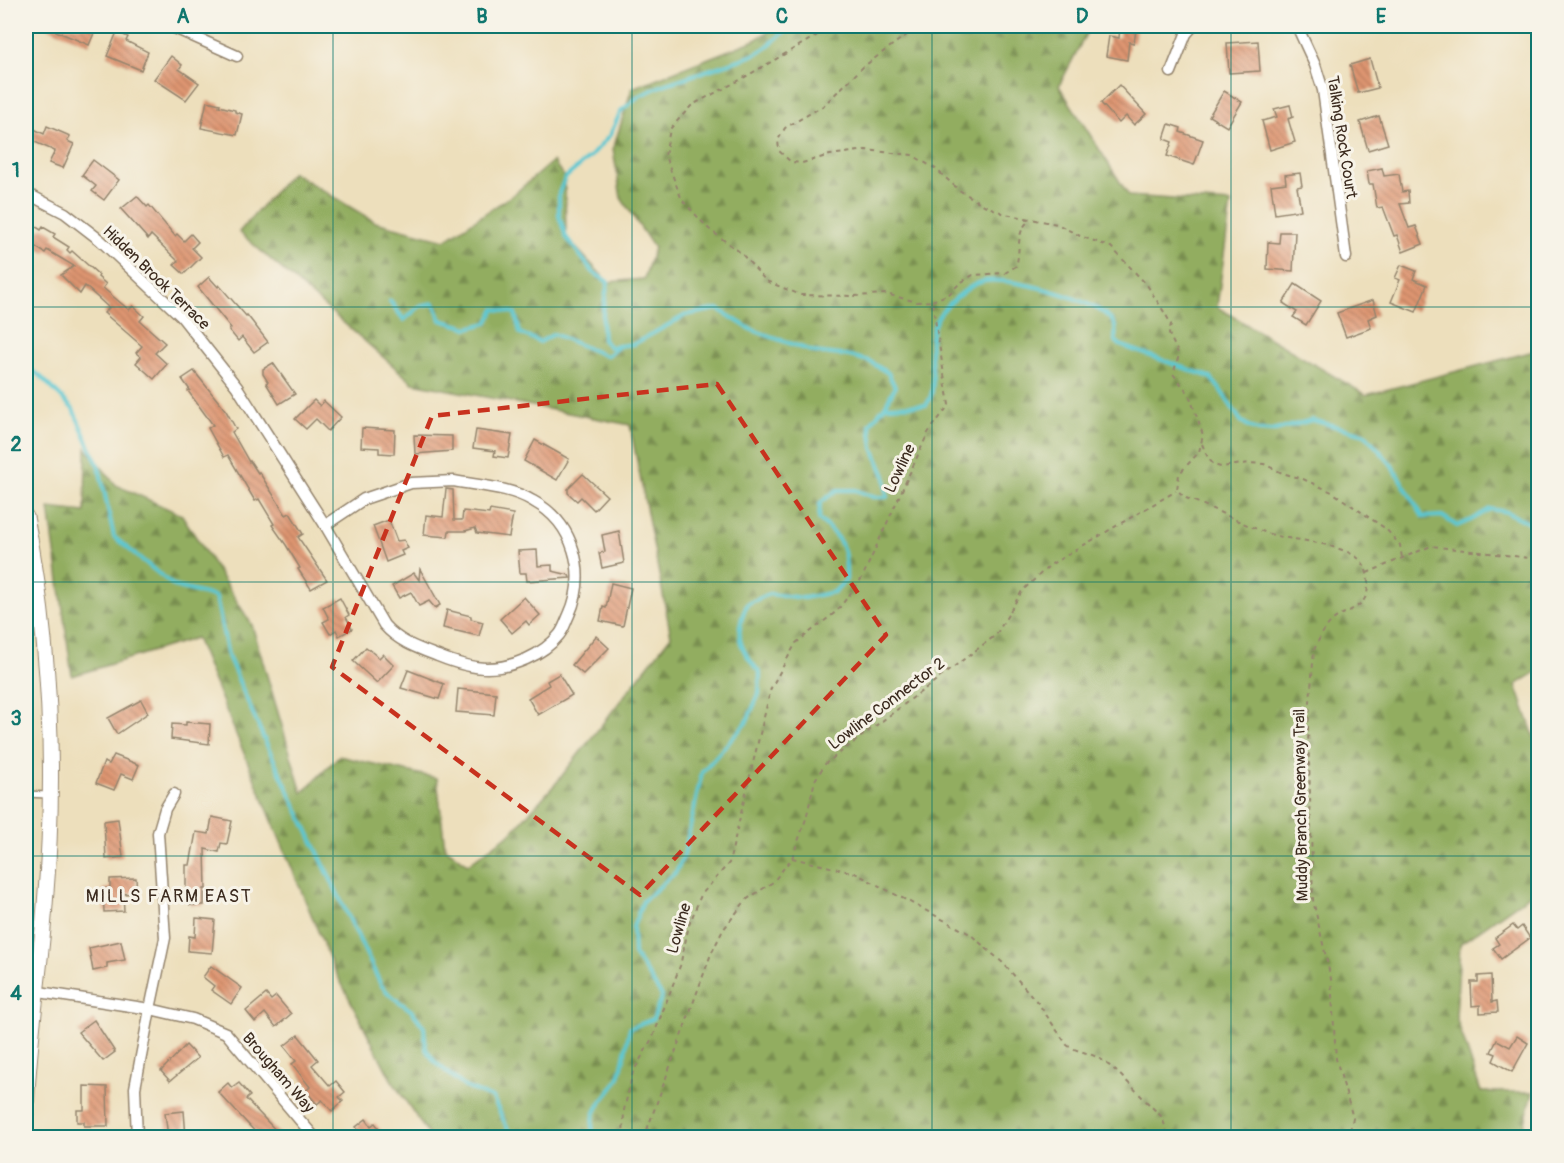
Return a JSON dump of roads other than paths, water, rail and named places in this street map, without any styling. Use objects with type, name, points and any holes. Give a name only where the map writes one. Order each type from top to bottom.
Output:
[{"type":"street","points":[[170,26],[237,56]]},
{"type":"street","points":[[1171,72],[1185,34],[1193,26]]},
{"type":"street","name":"Talking Rock Court","points":[[1297,26],[1315,65],[1323,90],[1346,257]]},
{"type":"street","name":"Hidden Brook Terrace","points":[[26,193],[65,213],[100,240],[181,316],[237,387],[325,525],[384,625],[395,637],[409,645],[455,662],[486,668],[515,664],[547,647],[561,633],[574,603],[578,565],[573,546],[563,528],[550,513],[534,501],[515,492],[454,481],[411,483],[364,499],[325,525]]},
{"type":"street","points":[[26,517],[42,618],[50,722],[46,903],[31,991],[26,1113]]},
{"type":"street","points":[[26,620],[42,618]]},
{"type":"street","points":[[137,1137],[135,1088],[165,938],[158,833],[165,809],[174,794]]},
{"type":"street","name":"Brougham Way","points":[[31,991],[150,1009],[193,1019],[226,1033],[315,1137]]},
{"type":"lane","points":[[26,794],[50,796]]},
{"type":"waterway","points":[[593,1138],[593,1118],[599,1105],[618,1079],[630,1028],[653,1019],[662,996],[634,954],[633,927],[643,901],[676,872],[684,855],[702,772],[746,723],[759,694],[760,673],[747,656],[740,641],[740,625],[747,604],[769,594],[804,598],[834,592],[846,580],[846,560],[842,545],[819,519],[820,503],[837,490],[856,490],[873,497],[887,497],[885,476],[873,448],[870,424],[885,406],[895,387],[888,373],[869,361],[814,352],[750,329],[718,309],[686,315],[634,344],[610,347],[603,340],[602,333],[608,282],[593,272],[566,237],[559,216],[559,193],[565,178],[590,157],[610,135],[621,111],[639,96],[663,85],[751,56],[764,49],[791,26]]},
{"type":"waterway","points":[[885,406],[926,405],[933,385],[932,334],[936,321],[948,305],[963,292],[980,282],[1014,282],[1053,291],[1090,305],[1104,313],[1113,322],[1115,340],[1120,345],[1210,377],[1241,421],[1250,427],[1272,431],[1312,420],[1365,434],[1391,464],[1423,517],[1442,516],[1457,526],[1490,509],[1507,512],[1538,526]]},
{"type":"waterway","points":[[390,301],[404,320],[420,306],[434,303],[441,320],[468,328],[487,323],[495,309],[515,313],[520,333],[540,342],[554,334],[606,356],[618,347]]},
{"type":"waterway","points":[[26,368],[39,375],[73,409],[99,467],[114,537],[174,586],[216,597],[228,656],[264,739],[381,985],[390,995],[412,1011],[424,1027],[426,1049],[435,1062],[465,1087],[493,1098],[512,1138]]},
{"type":"district","name":"MILLS FARM EAST","points":[[169,896]]}]
